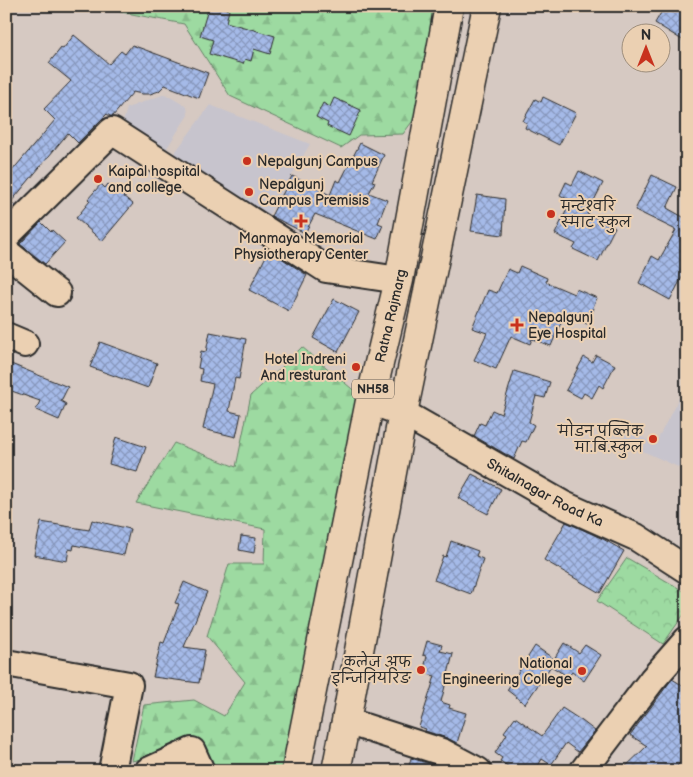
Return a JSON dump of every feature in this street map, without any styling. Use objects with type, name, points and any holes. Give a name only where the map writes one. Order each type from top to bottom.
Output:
[{"type":"highway","name":"Ratna Rajmarg","points":[[296,771],[370,401],[399,280],[449,6]]},
{"type":"highway","name":"NH58","points":[[336,771],[403,413],[487,6]]},
{"type":"street","points":[[6,236],[112,131],[326,269],[399,280]]},
{"type":"street","points":[[6,252],[56,293]]},
{"type":"street","name":"Shitalnagar Road Ka","points":[[370,401],[403,413],[564,505],[636,537],[687,570]]},
{"type":"street","points":[[584,771],[652,680],[687,640]]},
{"type":"street","points":[[6,663],[129,685],[112,771]]},
{"type":"street","points":[[346,721],[442,752],[478,771]]},
{"type":"street","points":[[148,771],[192,752],[201,771]]},
{"type":"shaded area","points":[[165,94],[187,107],[188,115],[165,151],[123,122],[127,108]]},
{"type":"shaded area","name":"Nepalgunj Campus Premisis","points":[[210,105],[310,144],[264,223],[168,162]]},
{"type":"shaded area","points":[[679,398],[687,402],[687,471],[625,443],[624,428],[655,444]]},
{"type":"green space","points":[[90,6],[433,6],[420,111],[403,134],[359,135],[341,148],[230,96],[184,24]]},
{"type":"green space","points":[[302,347],[364,399],[282,771],[217,771],[203,744],[132,761],[144,705],[194,700],[224,716],[245,682],[207,636],[229,564],[264,564],[265,529],[136,503],[174,443],[236,467],[251,395]]},
{"type":"green space","points":[[627,558],[687,593],[687,610],[663,644],[597,601]]},
{"type":"building","points":[[209,6],[218,6],[229,10],[226,22],[275,36],[270,54],[254,49],[251,61],[245,59],[243,64],[209,54],[213,40],[200,36]]},
{"type":"building","points":[[665,6],[687,6],[687,43],[670,32],[670,22],[656,22]]},
{"type":"building","points":[[74,35],[109,64],[121,51],[125,54],[132,45],[208,73],[199,98],[165,85],[159,91],[150,94],[133,92],[113,116],[107,114],[78,143],[68,133],[11,202],[15,206],[6,215],[6,178],[55,120],[44,109],[71,81],[49,63]]},
{"type":"building","points":[[543,97],[576,113],[559,145],[525,128],[527,123],[523,121],[535,99],[541,102]]},
{"type":"building","points":[[334,98],[361,110],[349,136],[327,126],[328,123],[316,117],[323,103],[330,107]]},
{"type":"building","points":[[360,143],[384,155],[372,181],[375,182],[369,193],[387,200],[378,223],[383,225],[377,239],[315,214],[305,233],[271,216],[292,176],[330,195],[336,180],[340,182]]},
{"type":"building","points":[[579,171],[603,183],[587,214],[615,227],[598,261],[573,249],[576,244],[555,234],[571,201],[560,195],[566,182],[572,185]]},
{"type":"building","points":[[652,175],[677,187],[667,208],[683,217],[687,212],[687,268],[670,300],[639,283],[652,256],[659,260],[676,230],[635,210]]},
{"type":"building","points":[[101,184],[105,188],[108,184],[133,204],[102,241],[76,218],[90,201],[88,199]]},
{"type":"building","points":[[477,195],[505,199],[503,235],[471,231]]},
{"type":"building","points":[[41,222],[65,242],[45,264],[20,244]]},
{"type":"building","points":[[269,250],[307,275],[289,311],[249,290]]},
{"type":"building","points":[[520,266],[547,278],[546,282],[574,294],[576,289],[597,298],[587,324],[565,313],[551,346],[532,339],[530,344],[511,336],[496,369],[474,360],[487,333],[472,328],[488,290],[497,293],[508,269],[517,273]]},
{"type":"building","points":[[334,299],[359,312],[338,352],[313,338]]},
{"type":"building","points":[[210,332],[246,339],[239,379],[235,378],[229,411],[241,414],[236,437],[203,429],[213,384],[200,381],[202,369],[198,368],[201,351],[206,352]]},
{"type":"building","points":[[100,342],[157,363],[148,388],[90,367]]},
{"type":"building","points":[[596,355],[615,365],[603,388],[599,385],[592,398],[584,393],[581,398],[566,390],[584,357],[592,362]]},
{"type":"building","points":[[11,364],[68,387],[61,401],[66,404],[59,420],[36,410],[40,401],[6,389],[6,377]]},
{"type":"building","points":[[514,371],[550,382],[545,398],[536,396],[529,422],[534,425],[526,442],[522,441],[514,459],[474,436],[480,423],[485,425],[492,410],[501,414]]},
{"type":"building","points":[[116,437],[146,447],[137,472],[109,464]]},
{"type":"building","points":[[472,474],[501,489],[488,514],[458,498]]},
{"type":"building","points":[[92,520],[130,529],[124,555],[74,545],[73,550],[69,549],[67,561],[34,555],[41,522],[89,530]]},
{"type":"building","points":[[566,522],[624,551],[600,593],[544,560]]},
{"type":"building","points":[[241,536],[256,538],[254,553],[239,550]]},
{"type":"building","points":[[451,541],[478,551],[476,556],[483,559],[471,594],[434,580],[443,556],[446,557]]},
{"type":"building","points":[[184,582],[207,592],[184,647],[205,650],[199,683],[153,677],[161,642],[164,643],[179,604],[175,603]]},
{"type":"building","points":[[427,641],[442,645],[440,651],[453,654],[441,702],[450,705],[449,708],[466,713],[457,743],[419,727],[435,676],[423,673],[427,656],[423,655]]},
{"type":"building","points":[[564,643],[579,653],[585,645],[601,655],[584,681],[572,672],[568,677],[551,666],[525,704],[507,690],[535,646],[554,659]]},
{"type":"building","points":[[672,679],[687,688],[687,754],[673,771],[621,771],[647,746],[630,735]]},
{"type":"building","points":[[562,708],[595,731],[578,752],[566,743],[551,765],[542,759],[535,771],[515,771],[500,761],[502,758],[495,753],[507,734],[504,732],[515,717],[542,736]]},
{"type":"building","points":[[411,758],[436,766],[445,771],[408,771]]},
{"type":"place","name":"Nepalgunj Campus","points":[[247,161]]},
{"type":"place","name":"Kaipal hospital and college","points":[[98,179]]},
{"type":"place","name":"Nepalgunj Campus Premisis","points":[[249,192]]},
{"type":"place","name":"मन्टेश्वरि स्माट स्कुल","points":[[551,214]]},
{"type":"place","name":"Manmaya Memorial Physiotherapy Center","points":[[301,221]]},
{"type":"place","name":"Nepalgunj Eye Hospital","points":[[517,325]]},
{"type":"place","name":"Hotel Indreni And resturant","points":[[356,367]]},
{"type":"place","name":"माेडन पब्लिक मा.बि.स्कुल","points":[[653,439]]},
{"type":"place","name":"कलेज अफ इन्जिनियरिङ","points":[[421,670]]},
{"type":"place","name":"National Engineering College","points":[[582,671]]}]
